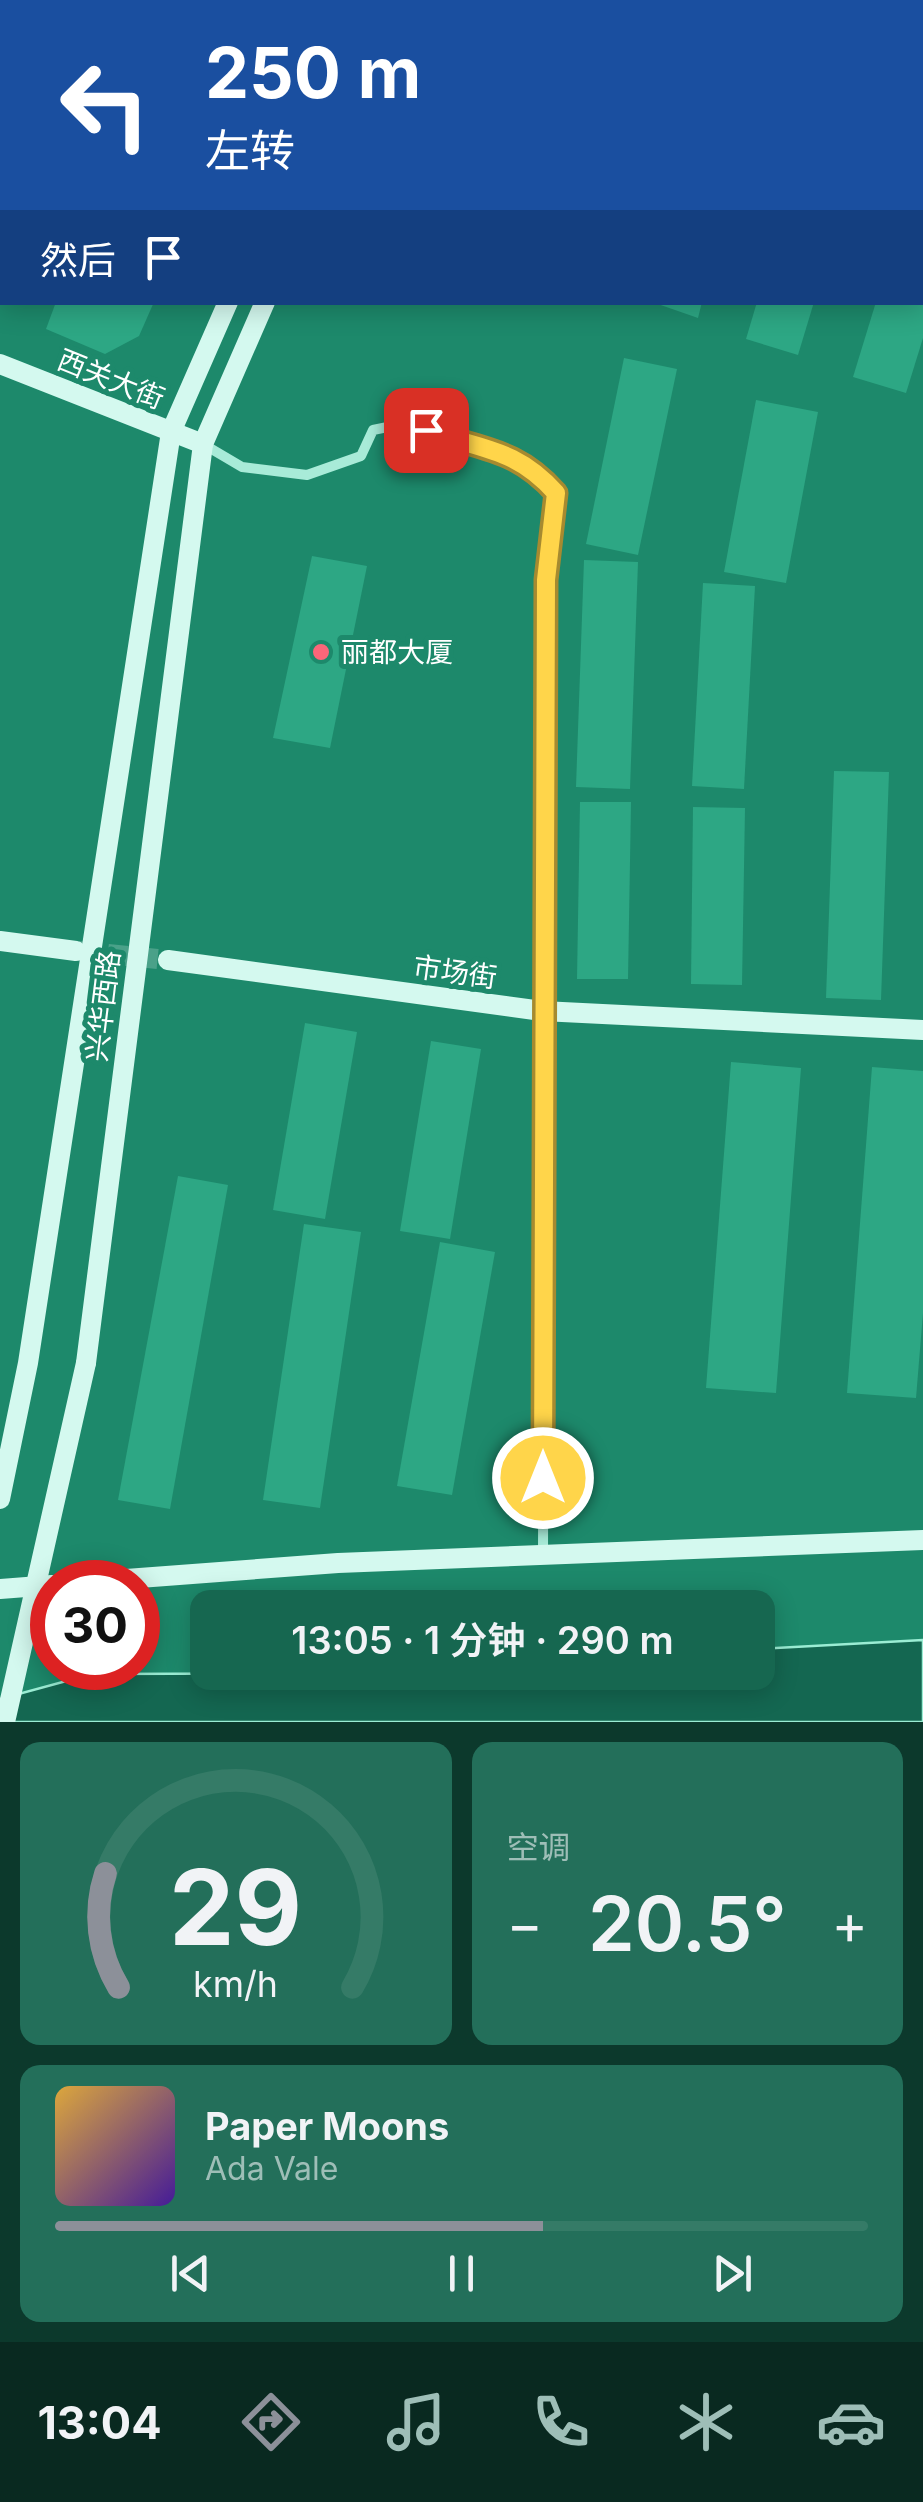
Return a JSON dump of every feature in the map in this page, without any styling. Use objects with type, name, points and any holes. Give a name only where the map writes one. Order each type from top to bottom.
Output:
[{"type":"main road","points":[[0,1500],[28,1363],[171,432],[227,305]]},
{"type":"main road","name":"兴华西路","points":[[4,1722],[86,1363],[202,444],[264,305]]},
{"type":"main road","name":"西关大街","points":[[0,364],[202,444]]},
{"type":"main road","points":[[0,942],[76,951]]},
{"type":"main road","name":"市场街","points":[[168,960],[542,1012],[923,1030]]},
{"type":"main road","points":[[160,1576],[338,1563],[923,1540]]},
{"type":"main road","points":[[0,1589],[30,1587]]},
{"type":"street","points":[[202,444],[242,468],[308,475],[361,456],[373,430],[407,423],[509,453],[534,468],[556,493],[546,580],[543,1555]]},
{"type":"shaded area","points":[[923,1640],[923,1722],[0,1722],[0,1699],[33,1690],[160,1690],[160,1674],[190,1674],[190,1690],[775,1690],[775,1648]]},
{"type":"building","points":[[55,305],[153,305],[139,336],[105,354],[46,329]]},
{"type":"building","points":[[661,305],[701,305],[698,318]]},
{"type":"building","points":[[756,305],[813,305],[798,355],[746,339]]},
{"type":"building","points":[[875,305],[923,305],[923,338],[906,393],[853,377]]},
{"type":"building","points":[[624,358],[677,369],[638,555],[586,544]]},
{"type":"building","points":[[756,400],[818,412],[786,583],[724,572]]},
{"type":"building","name":"丽都大厦","points":[[312,556],[367,566],[330,748],[273,738]]},
{"type":"building","points":[[584,560],[638,562],[630,789],[576,787]]},
{"type":"building","points":[[703,583],[755,586],[744,789],[692,786]]},
{"type":"building","points":[[834,771],[889,772],[881,1000],[826,998]]},
{"type":"building","points":[[580,802],[631,802],[628,979],[577,979]]},
{"type":"building","points":[[693,807],[745,808],[742,985],[691,984]]},
{"type":"building","points":[[305,1023],[357,1032],[325,1219],[273,1210]]},
{"type":"building","points":[[431,1041],[481,1049],[450,1239],[400,1231]]},
{"type":"building","points":[[731,1062],[801,1068],[776,1393],[706,1388]]},
{"type":"building","points":[[872,1067],[923,1071],[923,1313],[916,1398],[847,1393]]},
{"type":"building","points":[[178,1176],[228,1185],[170,1509],[118,1500]]},
{"type":"building","points":[[304,1224],[361,1232],[320,1508],[263,1500]]},
{"type":"building","points":[[440,1242],[495,1252],[452,1495],[397,1486]]},
{"type":"tunnel","points":[[78,951],[168,960]]},
{"type":"place","name":"丽都大厦","points":[[321,652]]},
{"type":"route","points":[[426,430],[509,453],[534,468],[556,493],[546,580],[543,1478]]}]
